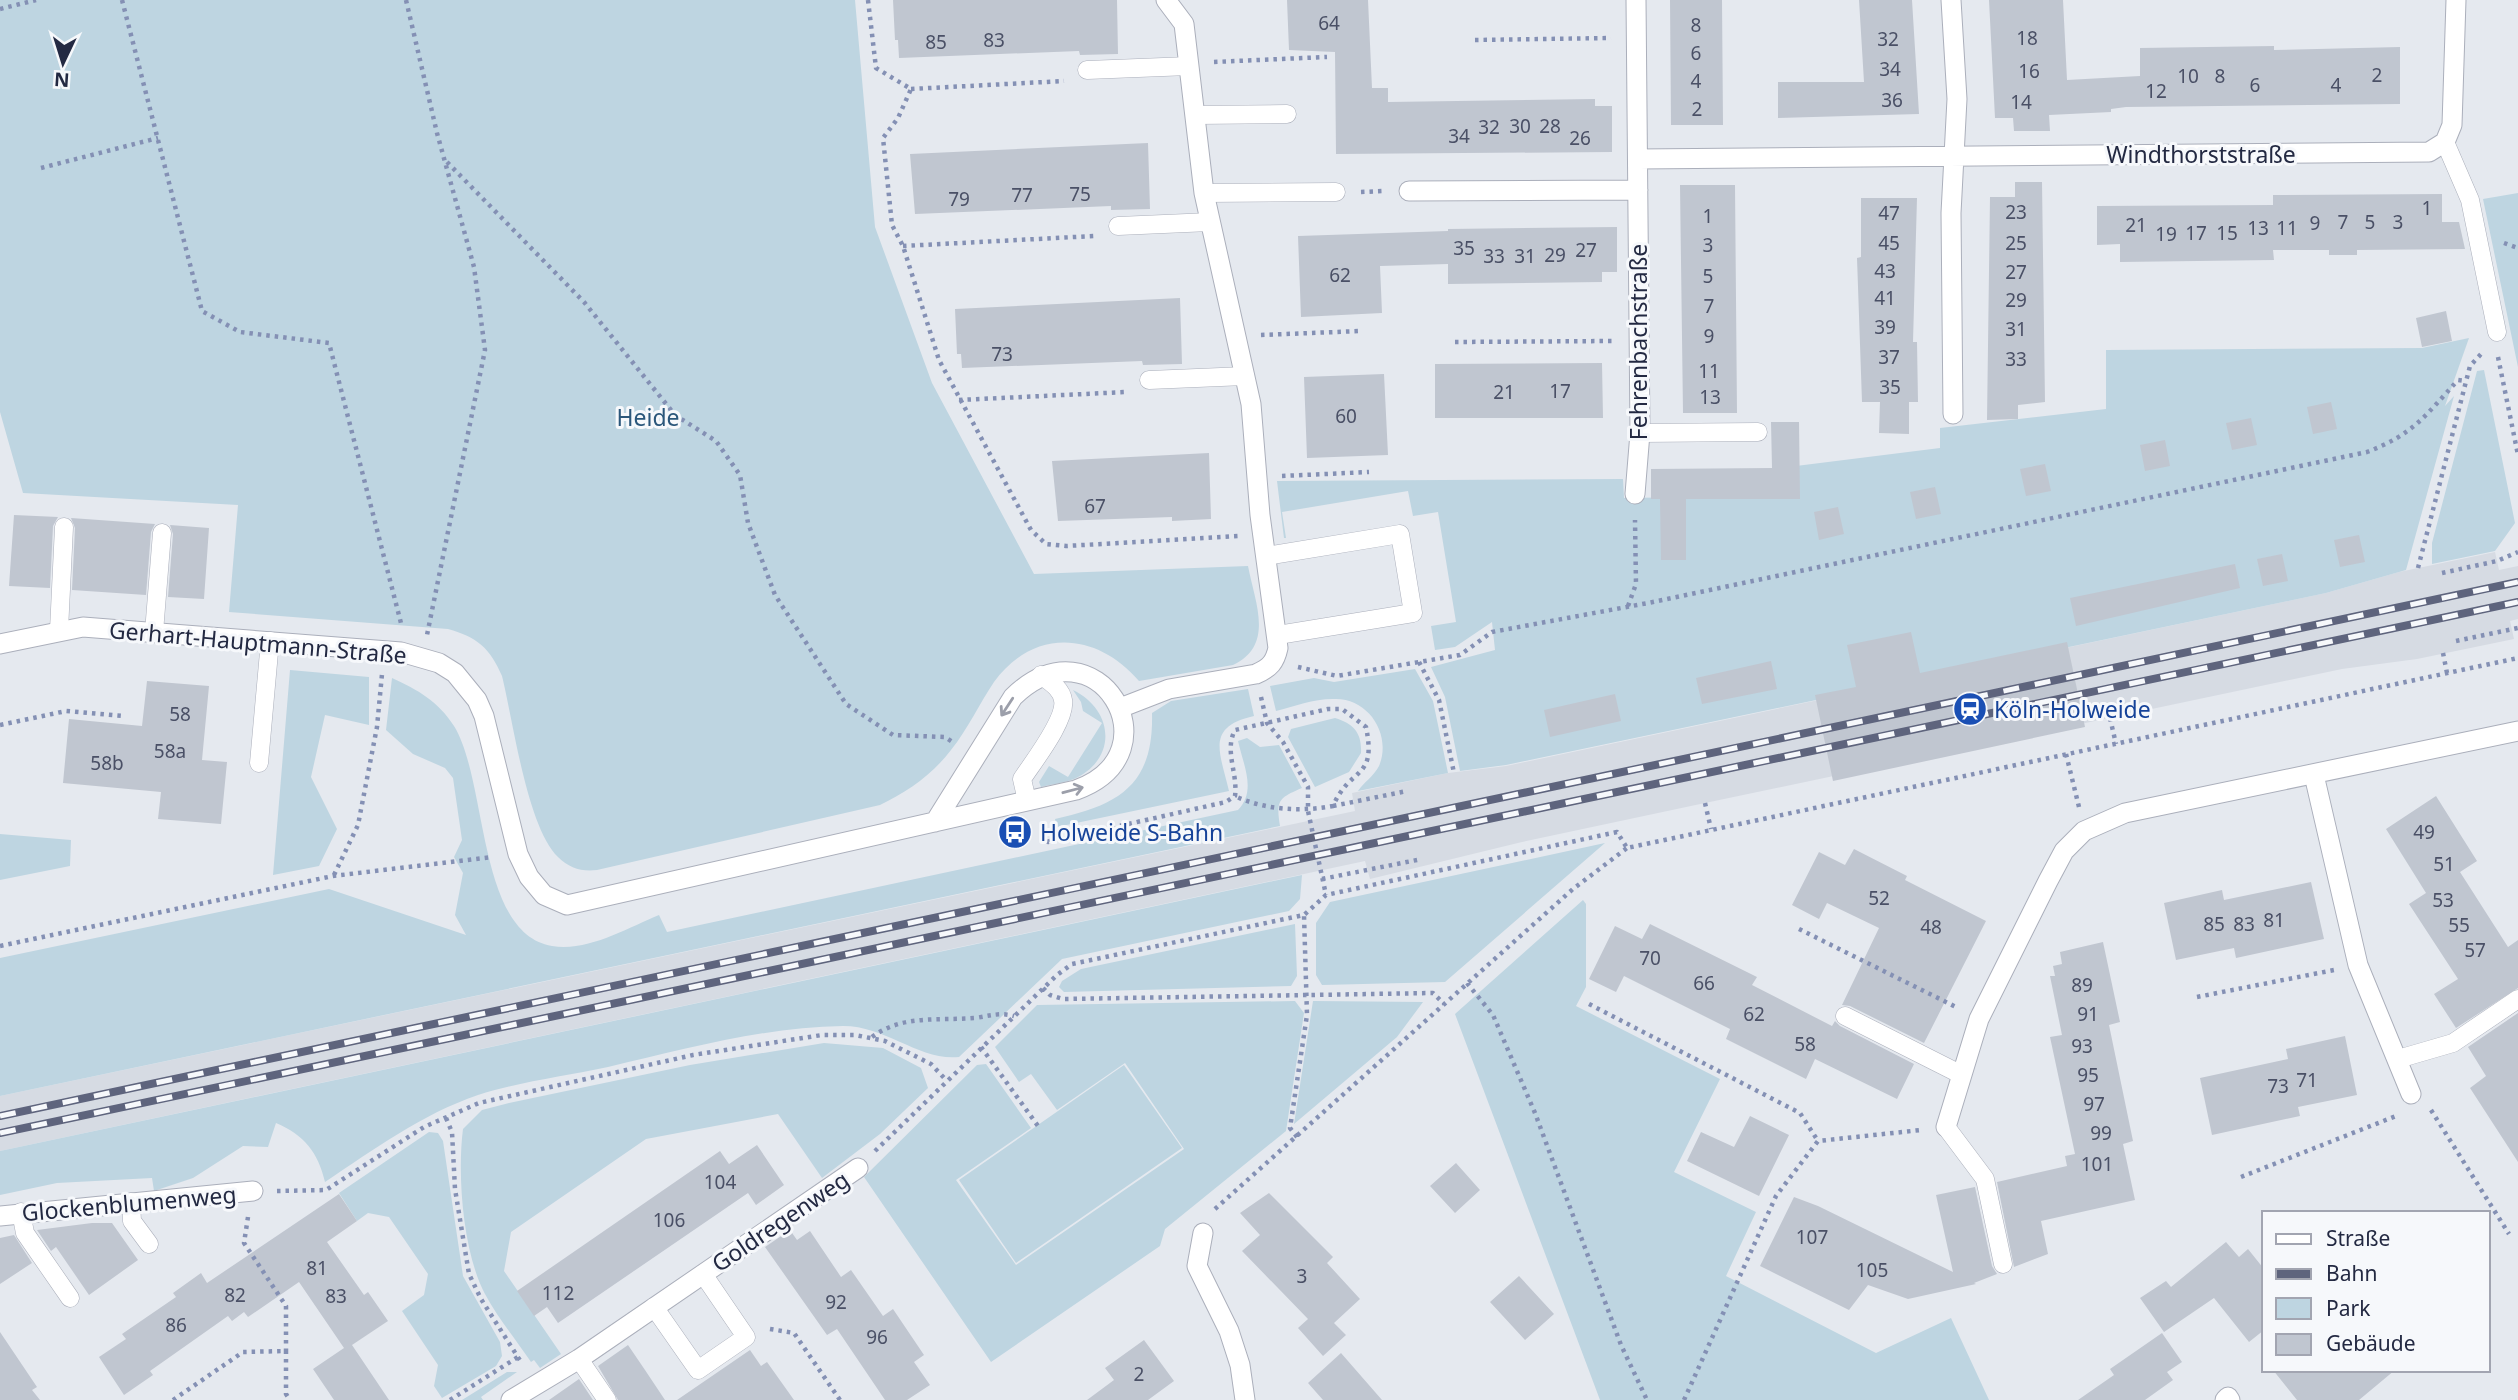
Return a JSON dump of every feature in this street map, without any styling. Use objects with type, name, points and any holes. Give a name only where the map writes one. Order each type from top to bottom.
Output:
[{"type":"street","points":[[934,822],[1013,697],[1041,675],[1057,671],[1077,672],[1097,680],[1112,694],[1121,708],[1170,689],[1256,674],[1267,670],[1275,661],[1278,635],[1262,534],[1251,404],[1204,193],[1184,24],[1166,0]]},
{"type":"street","name":"Fehrenbachstraße","points":[[1635,494],[1640,433],[1636,0]]},
{"type":"street","points":[[1951,0],[1957,99],[1951,213],[1953,414]]},
{"type":"street","points":[[2445,142],[2452,125],[2456,0]]},
{"type":"street","name":"Windthorststraße","points":[[1637,159],[2429,152],[2445,142]]},
{"type":"street","points":[[1409,191],[1638,190]]},
{"type":"street","name":"Gerhart-Hauptmann-Straße","points":[[0,644],[59,629],[83,627],[422,656],[455,673],[477,700],[484,716],[518,854],[529,877],[544,895],[567,905],[1032,800],[1096,783],[1111,769],[1121,752],[1125,732],[1121,708]]},
{"type":"street","points":[[1946,1127],[1979,1019],[2064,851],[2084,831],[2125,813],[2518,731]]},
{"type":"street","points":[[2314,775],[2358,965],[2411,1094]]},
{"type":"street","name":"Goldregenweg","points":[[511,1400],[535,1383],[579,1359],[858,1168]]},
{"type":"street","name":"Glockenblumenweg","points":[[0,1216],[253,1191]]},
{"type":"street","points":[[1203,1233],[1197,1266],[1229,1331],[1241,1365],[1245,1400]]},
{"type":"street","points":[[2225,1400],[2231,1400]]},
{"type":"lane","points":[[1087,70],[1189,66]]},
{"type":"lane","points":[[1195,115],[1287,114]]},
{"type":"lane","points":[[2445,142],[2470,200],[2497,340]]},
{"type":"lane","points":[[1204,193],[1336,192]]},
{"type":"lane","points":[[1118,226],[1210,222]]},
{"type":"lane","points":[[1149,380],[1245,376]]},
{"type":"lane","points":[[1640,433],[1758,432]]},
{"type":"lane","points":[[59,629],[64,527]]},
{"type":"lane","points":[[154,632],[162,533]]},
{"type":"lane","points":[[1266,556],[1400,534],[1413,613],[1278,635]]},
{"type":"lane","points":[[259,763],[270,641]]},
{"type":"lane","points":[[1032,800],[1022,779],[1062,714],[1063,700],[1058,688],[1041,675]]},
{"type":"lane","points":[[2398,1059],[2453,1043],[2518,999]]},
{"type":"lane","points":[[1845,1016],[1960,1074]]},
{"type":"lane","points":[[1946,1127],[1985,1179],[2003,1264]]},
{"type":"lane","points":[[131,1202],[132,1220],[149,1244]]},
{"type":"lane","points":[[21,1212],[25,1233],[70,1298]]},
{"type":"lane","name":"Goldregenweg","points":[[703,1274],[746,1337]]},
{"type":"lane","points":[[654,1307],[698,1370],[746,1337]]},
{"type":"lane","points":[[579,1359],[607,1400]]},
{"type":"path","points":[[0,9],[36,0]]},
{"type":"path","points":[[122,0],[202,311],[240,332],[329,343],[403,624],[392,652],[358,825],[333,876]]},
{"type":"path","points":[[406,0],[437,133],[474,267],[485,350],[422,656]]},
{"type":"path","points":[[867,0],[876,68],[911,89],[1072,81],[1087,70]]},
{"type":"path","points":[[1475,40],[1636,38]]},
{"type":"path","points":[[1189,66],[1221,61],[1327,57]]},
{"type":"path","points":[[911,89],[898,118],[883,138],[892,225],[903,246],[939,360],[1013,502],[1031,530],[1046,544],[1066,546],[1262,534]]},
{"type":"path","points":[[41,169],[158,138]]},
{"type":"path","points":[[447,162],[584,302],[675,415],[716,441],[740,475],[748,523],[775,595],[846,704],[893,734],[945,737],[976,756]]},
{"type":"path","points":[[1336,192],[1409,191]]},
{"type":"path","points":[[903,246],[1103,236],[1118,226]]},
{"type":"path","points":[[1236,336],[1362,331]]},
{"type":"path","points":[[2418,568],[2470,366],[2480,353],[2497,340],[2518,455]]},
{"type":"path","points":[[1455,342],[1640,341]]},
{"type":"path","points":[[959,400],[1134,391],[1149,380]]},
{"type":"path","points":[[1275,661],[1337,676],[1460,655],[1492,632],[2367,452],[2398,440],[2421,421],[2458,380],[2466,381]]},
{"type":"path","points":[[1257,477],[1369,472]]},
{"type":"path","points":[[1628,606],[1636,584],[1635,494]]},
{"type":"path","points":[[2442,573],[2497,561],[2518,552]]},
{"type":"path","points":[[2456,641],[2518,628]]},
{"type":"path","points":[[2442,653],[2447,673]]},
{"type":"path","points":[[1203,1233],[1215,1209],[1573,889],[1627,848],[2518,658]]},
{"type":"path","points":[[1419,662],[1439,700],[1454,773]]},
{"type":"path","points":[[1235,796],[1236,785],[1229,742],[1235,730],[1342,709],[1366,727],[1371,752],[1363,771],[1341,787],[1333,806]]},
{"type":"path","points":[[0,725],[66,711],[124,716]]},
{"type":"path","points":[[1265,713],[1267,723],[1283,742],[1308,787],[1308,811],[1326,895]]},
{"type":"path","points":[[2110,718],[2116,744]]},
{"type":"path","points":[[2066,754],[2084,831]]},
{"type":"path","points":[[1235,796],[1248,802],[1308,811],[1407,791]]},
{"type":"path","points":[[1032,800],[1048,842],[1226,802],[1235,796]]},
{"type":"path","points":[[1705,803],[1711,829]]},
{"type":"path","points":[[858,1168],[981,1047],[1072,964],[1304,915],[1326,895],[1618,832],[1627,848]]},
{"type":"path","points":[[0,946],[333,876],[518,854]]},
{"type":"path","points":[[1322,879],[1422,859]]},
{"type":"path","points":[[1297,1136],[1290,1128],[1307,1014],[1304,915]]},
{"type":"path","points":[[1799,929],[1979,1019]]},
{"type":"path","points":[[2197,998],[2358,965]]},
{"type":"path","points":[[1467,984],[1493,1015],[1535,1113],[1621,1345],[1647,1400]]},
{"type":"path","points":[[1043,988],[1050,995],[1063,999],[1433,993],[1444,1004]]},
{"type":"path","points":[[1589,1004],[1800,1113],[1818,1141]]},
{"type":"path","points":[[872,1038],[885,1027],[922,1018],[974,1018],[1004,1013],[1014,1016]]},
{"type":"path","points":[[253,1191],[326,1190],[424,1127],[479,1103],[693,1055],[822,1035],[872,1038],[931,1064],[947,1081]]},
{"type":"path","points":[[981,1047],[1038,1126]]},
{"type":"path","points":[[2241,1177],[2402,1114],[2411,1094],[2425,1101],[2509,1234]]},
{"type":"path","points":[[446,1118],[452,1132],[455,1189],[469,1275],[481,1299],[535,1383]]},
{"type":"path","points":[[1685,1400],[1776,1196],[1818,1141],[1946,1127]]},
{"type":"path","name":"Glockenblumenweg","points":[[253,1191],[244,1243],[286,1306],[286,1395],[290,1400]]},
{"type":"path","points":[[746,1337],[768,1329],[794,1333],[840,1400]]},
{"type":"path","points":[[173,1400],[243,1352],[286,1351]]},
{"type":"path","points":[[450,1400],[518,1357]]},
{"type":"shaded area","points":[[2495,552],[2499,570],[2518,566],[2518,619],[2510,621],[2514,639],[2417,659],[2342,669],[1522,842],[1370,879],[1365,861],[0,1151],[0,1096],[1355,811],[1352,793],[1448,773],[1506,766],[2326,593],[2399,572]]},
{"type":"green space","name":"Heide","points":[[0,0],[855,0],[875,227],[932,383],[1034,574],[1248,566],[1259,622],[1254,646],[1246,657],[1233,665],[1139,681],[1104,653],[1085,645],[1066,642],[1046,645],[1028,652],[1010,664],[994,682],[957,742],[936,767],[909,788],[880,805],[597,870],[581,870],[571,866],[558,857],[547,842],[538,822],[523,772],[502,676],[493,658],[475,640],[448,629],[229,612],[238,505],[23,493],[0,412]]},
{"type":"green space","points":[[2518,193],[2518,367],[2483,199]]},
{"type":"green space","points":[[2469,338],[2445,406],[2454,396],[2406,570],[2326,593],[1506,765],[1460,771],[1445,697],[1431,667],[1495,650],[1492,622],[1455,647],[1435,650],[1431,626],[1456,622],[1438,512],[1413,516],[1408,491],[1282,512],[1284,538],[1277,481],[1623,479],[1624,498],[1766,496],[1772,469],[1940,448],[1940,428],[2106,409],[2106,350],[2422,348]]},
{"type":"green space","points":[[2484,370],[2515,523],[2495,551],[2432,564],[2432,543],[2477,371]]},
{"type":"green space","points":[[1415,669],[1433,701],[1448,773],[1358,791],[1377,770],[1382,754],[1380,731],[1368,712],[1358,705],[1336,699],[1313,701],[1276,711],[1270,686],[1314,678],[1334,682]]},
{"type":"green space","points":[[290,670],[369,677],[369,725],[325,715],[311,777],[337,829],[319,866],[273,875]]},
{"type":"green space","points":[[392,678],[427,697],[454,726],[465,751],[497,886],[510,914],[528,935],[552,946],[579,946],[593,942],[659,915],[667,932],[1238,810],[1244,803],[1248,786],[1238,741],[1247,738],[1260,747],[1279,745],[1302,788],[1280,801],[1280,826],[0,1096],[0,958],[329,889],[466,935],[455,915],[463,873],[454,857],[462,840],[453,778],[445,768],[413,754],[386,730]]},
{"type":"green space","points":[[1248,689],[1254,716],[1228,727],[1222,734],[1220,743],[1229,791],[1057,827],[1055,819],[1097,807],[1128,788],[1147,758],[1152,713],[1171,701]]},
{"type":"green space","points":[[1073,690],[1097,710],[1103,722],[1104,747],[1088,770],[1074,779],[1041,787],[1039,782],[1049,766],[1068,777],[1102,723],[1083,711]]},
{"type":"green space","points":[[1335,718],[1356,730],[1361,753],[1349,772],[1315,787],[1288,737],[1291,729]]},
{"type":"green space","points":[[0,834],[71,840],[70,866],[0,880]]},
{"type":"green space","points":[[1605,843],[1445,982],[1322,985],[1316,975],[1316,923],[1330,902]]},
{"type":"green space","points":[[1302,875],[1300,899],[1289,911],[1062,959],[959,1057],[930,1054],[859,1027],[784,1030],[725,1040],[478,1095],[418,1122],[325,1182],[314,1153],[302,1139],[276,1123],[268,1147],[243,1146],[193,1178],[154,1191],[152,1178],[57,1183],[0,1195],[0,1151]]},
{"type":"green space","points":[[1583,900],[1586,904],[1586,987],[1576,1006],[1720,1079],[1674,1172],[1756,1212],[1726,1276],[1876,1353],[1951,1318],[1989,1400],[1600,1400],[1455,1014]]},
{"type":"green space","points":[[1295,924],[1297,976],[1291,986],[1064,992],[1059,987],[1062,981],[1081,969]]},
{"type":"green space","points":[[1295,1001],[1304,1013],[1286,1131],[1165,1229],[1160,1246],[991,1362],[864,1177],[977,1065],[986,1064],[1031,1128],[956,1180],[1016,1265],[1184,1149],[1125,1063],[1057,1110],[1031,1074],[1019,1082],[995,1047],[1037,1005]]},
{"type":"green space","points":[[1313,1001],[1423,1002],[1397,1037],[1294,1124]]},
{"type":"green space","points":[[824,1043],[883,1048],[921,1068],[928,1088],[880,1134],[822,1178],[778,1114],[646,1139],[511,1232],[504,1271],[561,1354],[540,1368],[534,1360],[531,1362],[485,1294],[471,1257],[462,1191],[463,1129],[482,1110],[509,1103],[690,1065]]},
{"type":"green space","points":[[1124,1065],[1182,1148],[1016,1263],[959,1180]]},
{"type":"green space","points":[[429,1132],[438,1133],[443,1141],[463,1276],[500,1342],[502,1356],[496,1366],[442,1398],[434,1386],[438,1365],[402,1311],[424,1295],[428,1274],[389,1217],[368,1213],[357,1221],[339,1193]]},
{"type":"green space","points":[[507,1372],[517,1372],[481,1397],[483,1400],[462,1400]]},
{"type":"building","points":[[893,0],[1117,0],[1118,54],[1080,55],[1079,51],[899,58],[898,40],[895,40]]},
{"type":"building","points":[[1287,0],[1368,0],[1372,88],[1388,88],[1388,102],[1595,99],[1595,106],[1612,106],[1612,152],[1336,154],[1335,52],[1289,50]]},
{"type":"building","points":[[1670,0],[1722,0],[1723,125],[1671,125]]},
{"type":"building","points":[[1859,0],[1912,0],[1919,114],[1778,118],[1778,82],[1864,82]]},
{"type":"building","points":[[1989,0],[2063,0],[2067,80],[2140,76],[2140,48],[2274,46],[2274,50],[2400,47],[2400,104],[2126,107],[2111,109],[2111,112],[2049,115],[2050,131],[2014,131],[2013,118],[1995,118]]},
{"type":"building","points":[[1148,143],[1150,209],[1111,210],[1111,206],[915,214],[910,154]]},
{"type":"building","points":[[2015,182],[2042,182],[2045,402],[2018,405],[2018,419],[1987,420],[1990,197],[2015,197]]},
{"type":"building","points":[[1680,185],[1735,185],[1737,413],[1683,413]]},
{"type":"building","points":[[2442,194],[2442,222],[2459,222],[2465,249],[2357,250],[2357,255],[2329,255],[2329,250],[2273,250],[2274,260],[2120,262],[2120,244],[2097,245],[2097,206],[2273,205],[2273,195]]},
{"type":"building","points":[[1861,198],[1917,198],[1913,342],[1917,342],[1918,402],[1909,402],[1909,434],[1879,433],[1880,402],[1862,402],[1857,258],[1861,257]]},
{"type":"building","points":[[1617,227],[1617,272],[1602,272],[1602,282],[1448,284],[1448,264],[1380,266],[1382,313],[1301,317],[1298,236],[1448,229]]},
{"type":"building","points":[[1180,298],[1182,364],[1143,365],[1142,361],[962,368],[961,354],[957,354],[955,309]]},
{"type":"building","points":[[2446,311],[2452,341],[2422,347],[2416,318]]},
{"type":"building","points":[[1602,363],[1603,418],[1435,418],[1435,364]]},
{"type":"building","points":[[1384,374],[1388,455],[1307,458],[1304,377]]},
{"type":"building","points":[[2331,402],[2337,429],[2313,434],[2307,407]]},
{"type":"building","points":[[2251,418],[2257,445],[2232,450],[2226,423]]},
{"type":"building","points":[[1771,422],[1799,422],[1800,499],[1686,499],[1686,560],[1661,560],[1660,499],[1651,499],[1651,469],[1772,468]]},
{"type":"building","points":[[2165,440],[2170,466],[2145,471],[2140,445]]},
{"type":"building","points":[[1209,453],[1211,519],[1172,521],[1172,517],[1058,521],[1052,461]]},
{"type":"building","points":[[2045,464],[2051,491],[2026,496],[2020,469]]},
{"type":"building","points":[[1935,487],[1941,514],[1916,519],[1910,492]]},
{"type":"building","points":[[1838,507],[1844,534],[1819,540],[1814,512]]},
{"type":"building","points":[[14,515],[58,517],[53,526],[50,588],[9,586]]},
{"type":"building","points":[[71,518],[155,524],[151,532],[146,595],[72,590],[75,528]]},
{"type":"building","points":[[170,525],[209,528],[204,599],[168,597],[173,534]]},
{"type":"building","points":[[2359,535],[2365,562],[2340,567],[2334,540]]},
{"type":"building","points":[[2282,554],[2288,581],[2263,586],[2257,559]]},
{"type":"building","points":[[2235,564],[2240,588],[2076,626],[2070,598]]},
{"type":"building","points":[[1911,632],[1920,673],[2067,642],[2085,727],[1833,781],[1815,695],[1856,687],[1847,645]]},
{"type":"building","points":[[1771,661],[1777,689],[1702,704],[1696,678]]},
{"type":"building","points":[[147,681],[209,686],[202,760],[227,762],[221,824],[158,819],[161,792],[63,783],[69,719],[142,726]]},
{"type":"building","points":[[1615,694],[1621,721],[1550,737],[1544,710]]},
{"type":"building","points":[[2436,796],[2477,861],[2460,872],[2508,947],[2518,940],[2518,988],[2456,1028],[2434,994],[2458,979],[2409,904],[2426,893],[2386,829]]},
{"type":"building","points":[[1854,849],[1907,876],[1905,880],[1986,921],[1924,1043],[1850,1006],[1842,1005],[1879,928],[1827,903],[1819,919],[1792,905],[1819,852],[1845,865]]},
{"type":"building","points":[[2311,882],[2324,939],[2236,958],[2234,948],[2176,960],[2164,903],[2222,890],[2224,900]]},
{"type":"building","points":[[1650,924],[1757,977],[1752,985],[1832,1026],[1835,1021],[1914,1064],[1897,1099],[1815,1059],[1806,1079],[1726,1039],[1730,1029],[1624,976],[1616,992],[1589,979],[1615,926],[1642,939]]},
{"type":"building","points":[[2103,942],[2120,1022],[2109,1025],[2133,1141],[2123,1144],[2135,1200],[2041,1221],[2048,1254],[2014,1267],[1997,1182],[2067,1166],[2065,1156],[2075,1154],[2050,1037],[2062,1035],[2050,976],[2055,976],[2053,966],[2062,964],[2060,952]]},
{"type":"building","points":[[2518,1013],[2518,1162],[2470,1088],[2486,1076],[2468,1047]]},
{"type":"building","points":[[2345,1036],[2357,1095],[2298,1107],[2300,1116],[2212,1135],[2200,1078],[2288,1059],[2286,1049]]},
{"type":"building","points":[[1750,1116],[1789,1135],[1759,1196],[1687,1161],[1701,1132],[1734,1147]]},
{"type":"building","points":[[757,1145],[784,1185],[756,1205],[748,1193],[558,1323],[547,1307],[534,1316],[517,1291],[720,1151],[729,1164]]},
{"type":"building","points":[[1456,1163],[1480,1190],[1455,1213],[1430,1186]]},
{"type":"building","points":[[1975,1187],[1992,1266],[1997,1274],[1974,1283],[1976,1284],[1908,1299],[1868,1285],[1849,1310],[1760,1266],[1794,1197],[1953,1272],[1936,1195]]},
{"type":"building","points":[[1269,1193],[1333,1257],[1327,1263],[1360,1299],[1334,1323],[1346,1335],[1323,1356],[1298,1328],[1308,1319],[1242,1251],[1260,1235],[1240,1213]]},
{"type":"building","points":[[339,1194],[357,1221],[327,1242],[364,1295],[368,1292],[388,1321],[352,1345],[389,1400],[334,1400],[313,1369],[344,1348],[299,1282],[248,1317],[244,1312],[232,1321],[228,1316],[150,1371],[153,1375],[124,1395],[99,1357],[126,1339],[122,1334],[176,1297],[173,1293],[201,1273],[207,1283]]},
{"type":"building","points":[[112,1223],[138,1260],[89,1295],[56,1247],[51,1251],[37,1230]]},
{"type":"building","points":[[790,1230],[797,1240],[810,1231],[841,1277],[851,1270],[883,1316],[893,1309],[924,1355],[914,1362],[930,1385],[907,1400],[885,1400],[837,1329],[827,1335],[765,1247]]},
{"type":"building","points":[[14,1235],[32,1263],[0,1284],[0,1238]]},
{"type":"building","points":[[2226,1242],[2239,1257],[2248,1249],[2262,1266],[2262,1332],[2249,1342],[2214,1298],[2164,1332],[2140,1298],[2166,1281],[2171,1287]]},
{"type":"building","points":[[1519,1276],[1554,1314],[1525,1340],[1490,1302]]},
{"type":"building","points":[[0,1332],[37,1387],[32,1390],[40,1400],[0,1400]]},
{"type":"building","points":[[2162,1333],[2182,1362],[2167,1372],[2173,1380],[2145,1400],[2078,1400],[2114,1375],[2110,1369]]},
{"type":"building","points":[[1144,1340],[1174,1381],[1148,1400],[1087,1400],[1114,1380],[1105,1368]]},
{"type":"building","points":[[628,1345],[665,1400],[618,1400],[598,1366]]},
{"type":"building","points":[[750,1350],[761,1366],[767,1362],[794,1400],[677,1400]]},
{"type":"building","points":[[1341,1353],[1382,1400],[1323,1400],[1308,1383]]},
{"type":"building","points":[[2275,1372],[2393,1372],[2359,1400],[2297,1400]]},
{"type":"building","points":[[579,1379],[593,1400],[549,1400]]},
{"type":"railway","points":[[0,1116],[2518,582]]},
{"type":"railway","points":[[0,1133],[2518,602]]},
{"type":"place","name":"Köln-Holweide","points":[[1970,709]]},
{"type":"place","name":"Holweide S-Bahn","points":[[1015,832]]}]
